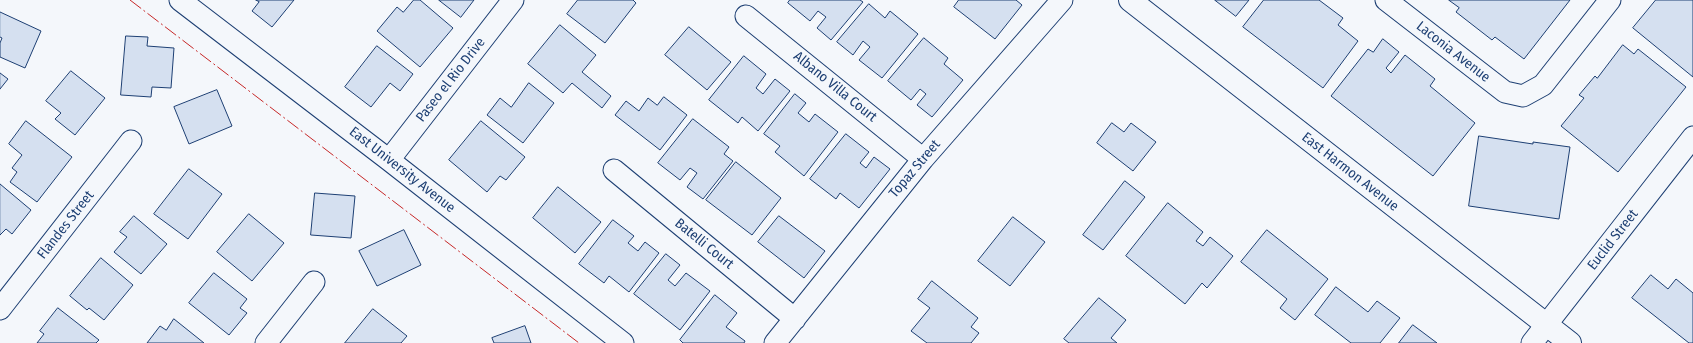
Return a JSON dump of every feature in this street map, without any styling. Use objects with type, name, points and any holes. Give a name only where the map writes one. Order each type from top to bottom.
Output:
[{"type":"main road","name":"East Harmon Avenue","points":[[1130,0],[1570,343]]},
{"type":"street","name":"Paseo el Rio Drive","points":[[389,160],[513,0]]},
{"type":"street","name":"Topaz Street","points":[[775,343],[923,159],[1062,0]]},
{"type":"street","name":"Laconia Avenue","points":[[1386,0],[1505,92],[1523,96],[1543,85],[1610,0]]},
{"type":"street","name":"East University Avenue","points":[[184,1],[623,343]]},
{"type":"street","name":"Albano Villa Court","points":[[746,16],[923,159]]},
{"type":"street","name":"Euclid Street","points":[[1532,343],[1693,137]]},
{"type":"street","name":"Flandes Street","points":[[0,309],[131,141]]},
{"type":"street","name":"Batelli Court","points":[[614,170],[794,319]]},
{"type":"street","points":[[266,343],[314,282]]},
{"type":"building","points":[[256,0],[294,0],[272,27],[252,11],[259,2]]},
{"type":"building","points":[[414,0],[420,0],[453,28],[420,67],[377,31],[397,7],[403,12]]},
{"type":"building","points":[[439,0],[474,0],[461,17]]},
{"type":"building","points":[[578,0],[633,0],[636,3],[605,43],[567,14]]},
{"type":"building","points":[[790,0],[860,0],[863,2],[831,40],[817,28],[826,17],[818,11],[810,21],[788,3]]},
{"type":"building","points":[[959,0],[1016,0],[1022,5],[995,39],[954,7]]},
{"type":"building","points":[[1215,0],[1249,0],[1236,16]]},
{"type":"building","points":[[1264,0],[1319,0],[1343,18],[1338,25],[1358,41],[1323,88],[1243,27]]},
{"type":"building","points":[[1449,0],[1570,0],[1524,59],[1495,37],[1492,40],[1456,12],[1459,8]]},
{"type":"building","points":[[1656,0],[1693,0],[1693,77],[1633,28]]},
{"type":"building","points":[[869,4],[885,18],[890,11],[918,34],[882,78],[859,60],[870,47],[863,41],[853,55],[837,42]]},
{"type":"building","points":[[0,12],[41,31],[25,68],[0,57],[0,43],[2,38],[0,37]]},
{"type":"building","points":[[560,25],[596,55],[582,72],[611,96],[602,108],[572,83],[563,93],[528,64]]},
{"type":"building","points":[[689,27],[731,62],[707,90],[665,55]]},
{"type":"building","points":[[126,36],[148,37],[147,46],[174,48],[171,88],[152,87],[151,97],[121,95]]},
{"type":"building","points":[[924,38],[948,58],[944,64],[963,80],[932,117],[917,105],[926,94],[920,89],[911,100],[888,81]]},
{"type":"building","points":[[1383,39],[1399,52],[1386,68],[1391,73],[1405,55],[1435,79],[1430,86],[1475,123],[1433,176],[1331,96],[1368,49],[1373,52]]},
{"type":"building","points":[[1623,45],[1634,54],[1638,49],[1686,87],[1618,172],[1561,126],[1584,98],[1579,95],[1595,76],[1597,78]]},
{"type":"building","points":[[377,46],[413,74],[400,91],[390,83],[371,107],[345,87]]},
{"type":"building","points":[[744,56],[766,74],[756,88],[763,94],[775,79],[790,91],[758,131],[742,117],[738,123],[709,100]]},
{"type":"building","points":[[71,71],[105,98],[75,135],[55,119],[61,113],[46,101]]},
{"type":"building","points":[[0,73],[8,79],[0,89]]},
{"type":"building","points":[[529,83],[554,103],[523,143],[487,115],[500,98],[511,107]]},
{"type":"building","points":[[217,90],[232,126],[189,144],[174,107]]},
{"type":"building","points":[[795,94],[806,103],[798,113],[809,122],[815,114],[838,132],[804,176],[775,152],[780,146],[764,134]]},
{"type":"building","points":[[664,97],[687,115],[660,150],[615,115],[626,101],[639,111],[648,98],[657,105]]},
{"type":"building","points":[[693,119],[729,147],[724,154],[733,161],[703,199],[687,187],[697,173],[690,168],[680,180],[658,163]]},
{"type":"building","points":[[26,121],[72,157],[37,202],[10,182],[17,172],[12,168],[22,155],[9,144]]},
{"type":"building","points":[[481,121],[525,157],[506,180],[500,176],[487,192],[449,160]]},
{"type":"building","points":[[1112,123],[1124,132],[1131,123],[1156,142],[1133,171],[1097,143]]},
{"type":"building","points":[[846,134],[869,152],[860,163],[866,168],[874,157],[890,169],[859,208],[840,193],[836,199],[810,179]]},
{"type":"building","points":[[1479,136],[1533,144],[1533,142],[1570,147],[1559,219],[1469,206]]},
{"type":"building","points":[[736,162],[781,198],[752,235],[706,200]]},
{"type":"building","points":[[189,169],[222,194],[188,239],[154,214]]},
{"type":"building","points":[[1125,181],[1145,197],[1103,250],[1083,235]]},
{"type":"building","points":[[0,184],[31,210],[12,234],[6,229],[0,235]]},
{"type":"building","points":[[558,187],[601,222],[575,253],[533,218]]},
{"type":"building","points":[[315,193],[355,196],[351,238],[311,235]]},
{"type":"building","points":[[1168,203],[1203,232],[1196,241],[1203,246],[1210,237],[1233,256],[1207,288],[1202,283],[1185,304],[1126,256]]},
{"type":"building","points":[[249,214],[284,243],[252,281],[217,252]]},
{"type":"building","points":[[134,216],[167,244],[141,274],[114,252],[127,237],[120,232]]},
{"type":"building","points":[[779,216],[825,251],[804,278],[758,242]]},
{"type":"building","points":[[1013,217],[1045,242],[1010,286],[978,261]]},
{"type":"building","points":[[613,220],[634,236],[628,243],[638,251],[645,242],[659,253],[629,292],[609,276],[604,283],[579,264]]},
{"type":"building","points":[[404,230],[421,265],[377,286],[359,251]]},
{"type":"building","points":[[1267,230],[1328,279],[1295,320],[1280,308],[1287,299],[1241,262]]},
{"type":"building","points":[[666,254],[680,265],[668,280],[675,286],[686,273],[710,291],[680,330],[634,294]]},
{"type":"building","points":[[101,258],[133,285],[104,320],[89,308],[87,310],[70,296]]},
{"type":"building","points":[[214,273],[247,299],[240,308],[247,313],[229,335],[189,303]]},
{"type":"building","points":[[1651,275],[1668,289],[1676,279],[1693,293],[1693,343],[1689,343],[1632,298]]},
{"type":"building","points":[[932,281],[978,318],[971,327],[979,333],[971,343],[927,343],[911,331],[930,308],[918,299]]},
{"type":"building","points":[[1336,287],[1368,312],[1377,301],[1400,318],[1380,343],[1351,343],[1315,315]]},
{"type":"building","points":[[715,295],[737,313],[726,327],[745,341],[744,343],[683,343],[680,340]]},
{"type":"building","points":[[1099,298],[1126,320],[1111,338],[1117,343],[1069,343],[1064,339]]},
{"type":"building","points":[[58,308],[99,340],[96,343],[37,343],[44,334],[40,331]]},
{"type":"building","points":[[373,309],[407,336],[401,343],[345,343]]},
{"type":"building","points":[[174,319],[204,343],[147,343],[160,326],[166,330]]},
{"type":"building","points":[[1413,325],[1437,343],[1399,343]]},
{"type":"building","points":[[525,326],[531,343],[494,343],[492,338]]},
{"type":"power","points":[[130,0],[579,343]]}]
